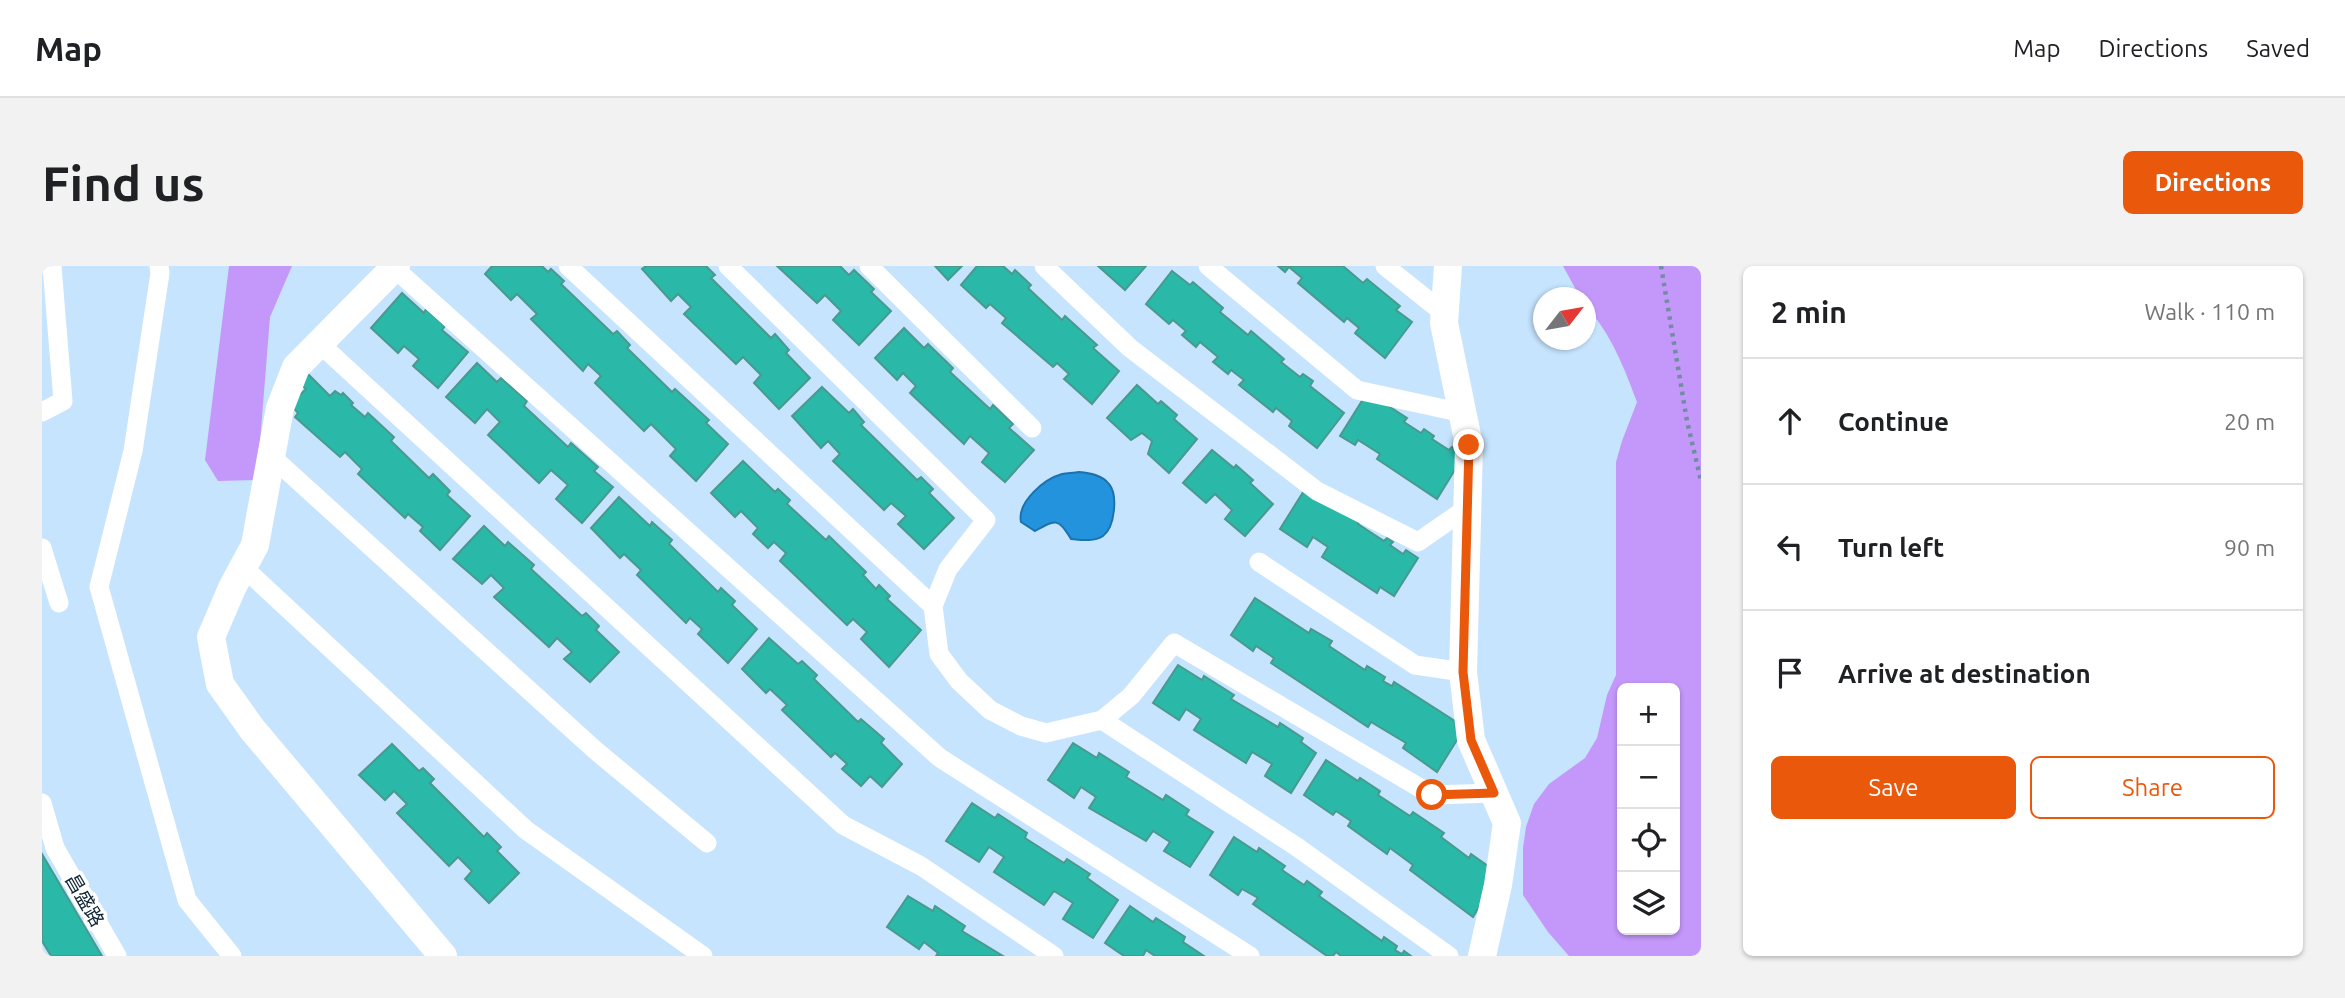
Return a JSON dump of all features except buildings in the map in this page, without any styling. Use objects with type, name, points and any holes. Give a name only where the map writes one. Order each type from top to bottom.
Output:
[{"type":"street","points":[[42,412],[63,401],[52,266]]},
{"type":"street","points":[[159,266],[133,451],[99,587],[187,900],[232,956]]},
{"type":"street","points":[[568,266],[933,606]]},
{"type":"street","points":[[728,266],[986,520],[948,569],[933,606],[939,654],[959,681],[990,710],[1021,726],[1046,733],[1102,720],[1131,696],[1174,643],[1432,795],[1494,793]]},
{"type":"street","points":[[869,266],[1032,428]]},
{"type":"street","points":[[1044,266],[1130,348],[1317,491],[1418,542],[1467,508]]},
{"type":"street","points":[[1208,266],[1357,390],[1463,413]]},
{"type":"street","points":[[1385,266],[1445,314]]},
{"type":"street","points":[[1448,266],[1444,323],[1469,445],[1463,672],[1471,740],[1507,823],[1498,885],[1482,956]]},
{"type":"street","points":[[443,956],[252,729],[220,684],[211,637],[255,545],[280,408],[296,367],[395,267],[940,758],[1250,956]]},
{"type":"street","points":[[320,343],[843,825],[920,866],[1054,956]]},
{"type":"street","points":[[271,456],[595,750],[707,843]]},
{"type":"street","points":[[42,548],[59,603]]},
{"type":"street","points":[[1259,562],[1415,665],[1463,672]]},
{"type":"street","points":[[243,567],[526,830],[703,956]]},
{"type":"street","points":[[1102,720],[1297,847],[1449,956]]},
{"type":"street","name":"昌盛路","points":[[42,803],[55,848],[117,956]]},
{"type":"path","points":[[1661,266],[1686,421],[1701,481]]},
{"type":"shaded area","points":[[229,266],[292,266],[270,317],[257,480],[218,481],[205,460]]},
{"type":"shaded area","points":[[1563,266],[1701,266],[1701,956],[1569,956],[1548,932],[1523,895],[1523,848],[1526,827],[1534,804],[1549,784],[1585,758],[1597,738],[1607,695],[1616,675],[1616,462],[1637,402],[1610,339],[1596,318],[1596,287],[1575,287]]},
{"type":"water","points":[[1079,472],[1099,477],[1112,489],[1113,518],[1103,536],[1092,540],[1071,539],[1059,524],[1048,524],[1035,531],[1021,522],[1023,507],[1033,492],[1055,477]]},
{"type":"route","points":[[1432,795],[1494,793],[1471,740],[1463,672],[1469,445]]}]
